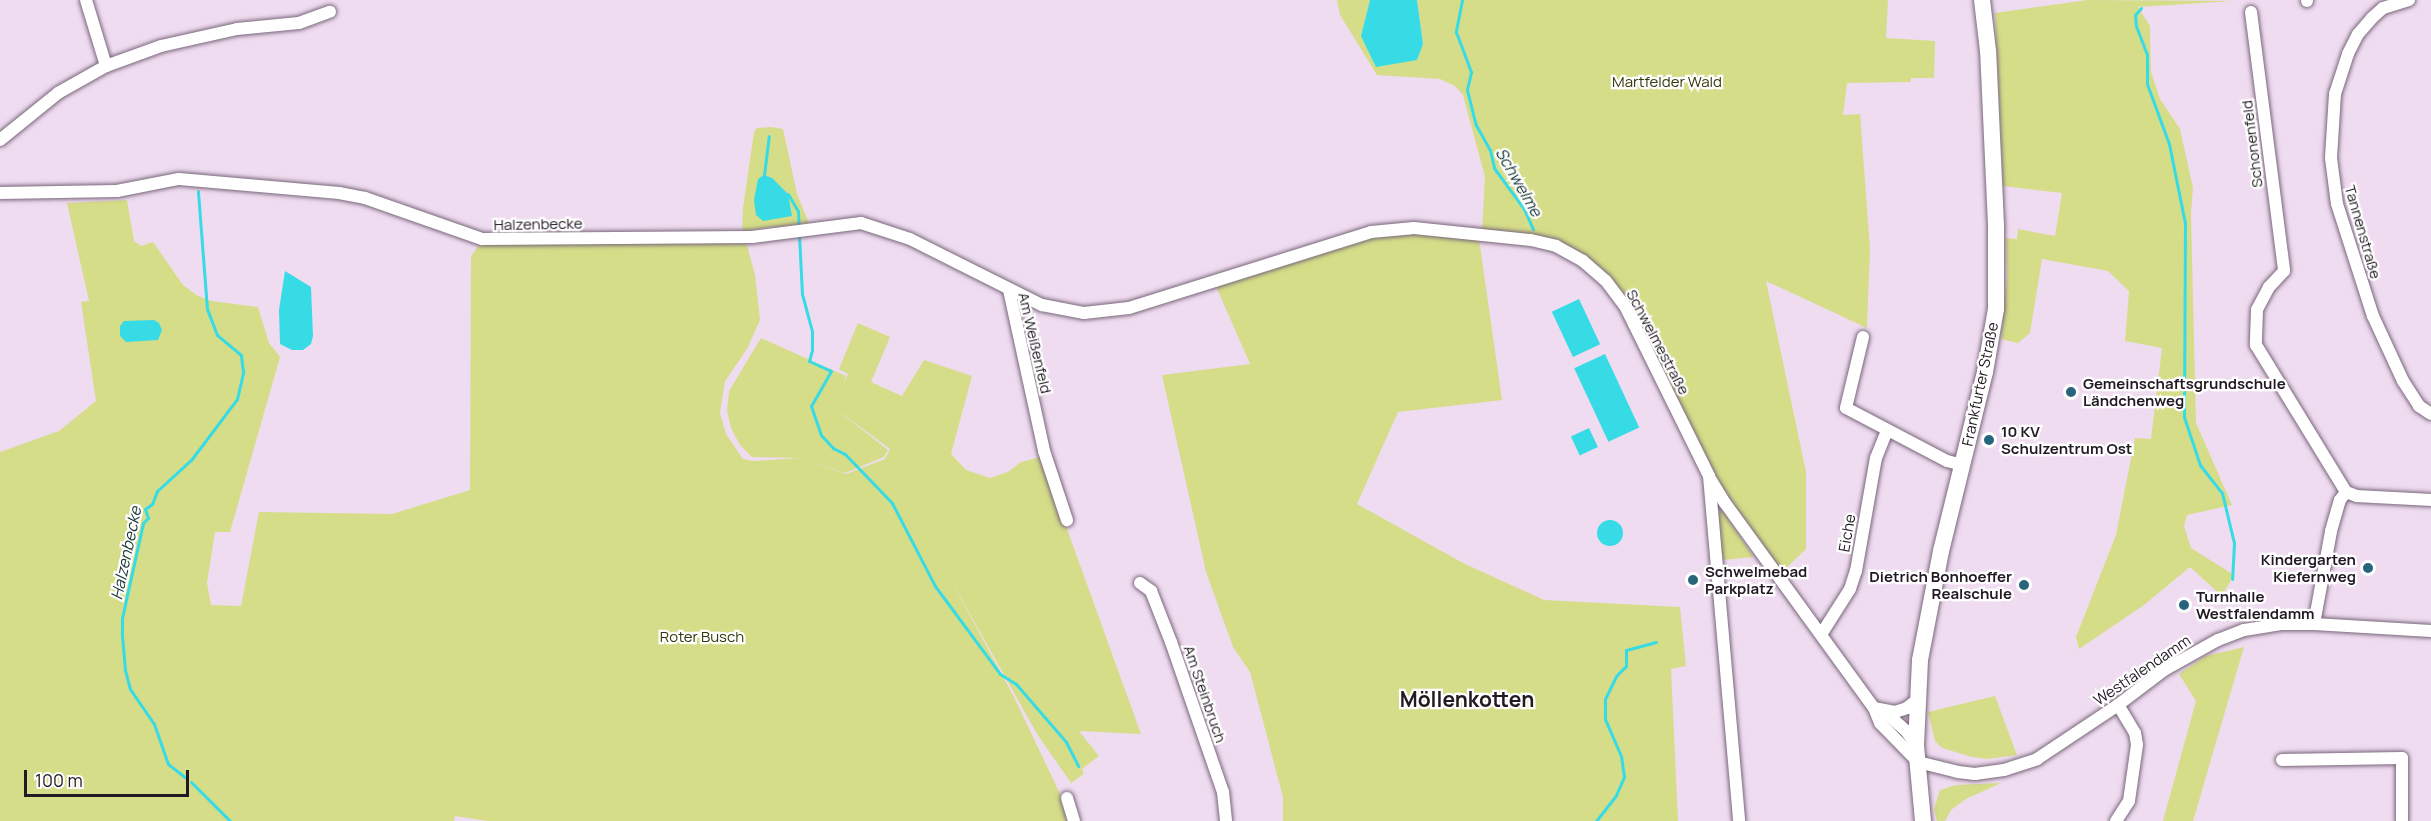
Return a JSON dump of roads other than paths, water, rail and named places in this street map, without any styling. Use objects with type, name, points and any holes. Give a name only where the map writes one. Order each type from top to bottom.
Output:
[{"type":"main road","name":"Frankfurter Straße","points":[[1923,821],[1913,734],[1929,608],[1991,343],[1997,286],[1991,120],[1982,0]]},
{"type":"street","points":[[86,0],[106,66]]},
{"type":"street","name":"Tannenstraße","points":[[2409,0],[2383,8],[2358,34],[2335,94],[2331,158],[2337,204],[2373,316],[2403,381],[2419,406],[2431,414]]},
{"type":"street","points":[[0,140],[58,93],[106,66],[161,46],[237,29],[299,23],[330,12]]},
{"type":"street","name":"Schonenfeld","points":[[2251,12],[2284,271],[2270,287],[2257,310],[2256,345],[2346,492]]},
{"type":"street","name":"Halzenbecke","points":[[0,194],[117,191],[179,178],[350,195],[482,239],[752,237],[798,230]]},
{"type":"street","name":"Am Weißenfeld","points":[[798,230],[861,223],[893,232],[1009,290],[1044,451],[1067,520]]},
{"type":"street","name":"Schwelmestraße","points":[[1009,290],[1042,305],[1084,313],[1129,308],[1371,232],[1414,228],[1532,240],[1556,246],[1583,261],[1606,281],[1635,324],[1709,476],[1739,821]]},
{"type":"street","points":[[1863,337],[1846,408],[1947,461],[1963,465]]},
{"type":"street","name":"Eiche","points":[[1822,633],[1850,589],[1856,571],[1876,458],[1887,431]]},
{"type":"street","points":[[1709,476],[1731,512],[1879,710],[1913,734]]},
{"type":"street","points":[[2314,624],[2331,531],[2340,500],[2346,492],[2358,496],[2431,500]]},
{"type":"street","name":"Am Steinbruch","points":[[1140,584],[1151,591],[1172,642],[1223,792],[1226,821]]},
{"type":"street","name":"Westfalendamm","points":[[1918,762],[1975,774],[2004,770],[2037,759],[2118,705],[2164,670],[2223,637],[2257,627],[2314,624],[2431,631]]},
{"type":"street","points":[[1879,710],[1895,712],[1907,708],[1917,700]]},
{"type":"street","points":[[2116,821],[2129,801],[2137,745],[2135,733],[2118,705]]},
{"type":"street","points":[[1879,710],[1880,723],[1918,762]]},
{"type":"street","points":[[1892,736],[1913,734]]},
{"type":"street","points":[[2282,760],[2402,758],[2402,821]]},
{"type":"street","points":[[1067,798],[1074,821]]},
{"type":"water","points":[[1370,0],[1417,0],[1423,44],[1417,60],[1376,67],[1361,36]]},
{"type":"water","points":[[764,175],[772,178],[788,194],[792,216],[763,221],[756,215],[754,200],[758,179]]},
{"type":"water","points":[[285,271],[311,287],[313,336],[311,344],[303,350],[292,350],[280,344],[279,310]]},
{"type":"water","points":[[1579,299],[1600,344],[1573,357],[1552,312]]},
{"type":"water","points":[[154,320],[159,323],[162,330],[158,340],[126,342],[120,336],[120,326],[124,321]]},
{"type":"water","points":[[1605,354],[1639,427],[1608,442],[1574,368]]},
{"type":"water","points":[[1589,428],[1598,447],[1580,455],[1571,436]]},
{"type":"water","points":[[1610,520],[1619,524],[1623,533],[1619,542],[1610,546],[1601,542],[1597,533],[1601,524]]},
{"type":"waterway","name":"Schwelme","points":[[1462,0],[1456,32],[1471,72],[1467,90],[1476,125],[1490,150],[1494,168],[1524,209],[1533,229]]},
{"type":"waterway","points":[[2141,8],[2135,15],[2136,26],[2147,54],[2147,84],[2169,144],[2185,223],[2184,417],[2200,465],[2222,493],[2234,543],[2232,579]]},
{"type":"waterway","points":[[764,175],[769,136]]},
{"type":"waterway","name":"Halzenbecke","points":[[186,778],[168,764],[154,724],[130,689],[125,670],[122,618],[143,523],[148,518],[145,509],[152,504],[157,491],[191,460],[237,399],[243,372],[241,355],[217,335],[207,309],[198,191]]},
{"type":"waterway","points":[[788,194],[798,211],[799,228]]},
{"type":"waterway","points":[[799,235],[802,294],[812,331],[812,350],[809,361],[831,371],[811,406],[821,435],[833,448],[845,454],[892,503],[935,586],[1000,674],[1016,684],[1066,742],[1078,766]]},
{"type":"waterway","name":"Schwelme","points":[[1596,821],[1616,795],[1624,777],[1621,756],[1605,719],[1605,699],[1616,676],[1626,666],[1626,650],[1656,642]]},
{"type":"waterway","name":"Halzenbecke","points":[[191,782],[230,821]]},
{"type":"place","name":"Gemeinschaftsgrundschule Ländchenweg","points":[[2071,392]]},
{"type":"place","name":"10 KV Schulzentrum Ost","points":[[1989,440]]},
{"type":"place","name":"Kindergarten Kiefernweg","points":[[2368,568]]},
{"type":"place","name":"Schwelmebad Parkplatz","points":[[1693,580]]},
{"type":"place","name":"Dietrich Bonhoeffer Realschule","points":[[2024,585]]},
{"type":"place","name":"Turnhalle Westfalendamm","points":[[2184,605]]},
{"type":"district","name":"Möllenkotten","points":[[1467,699]]},
{"type":"park label","name":"Martfelder Wald","points":[[1667,82]]},
{"type":"park label","name":"Roter Busch","points":[[702,637]]}]
